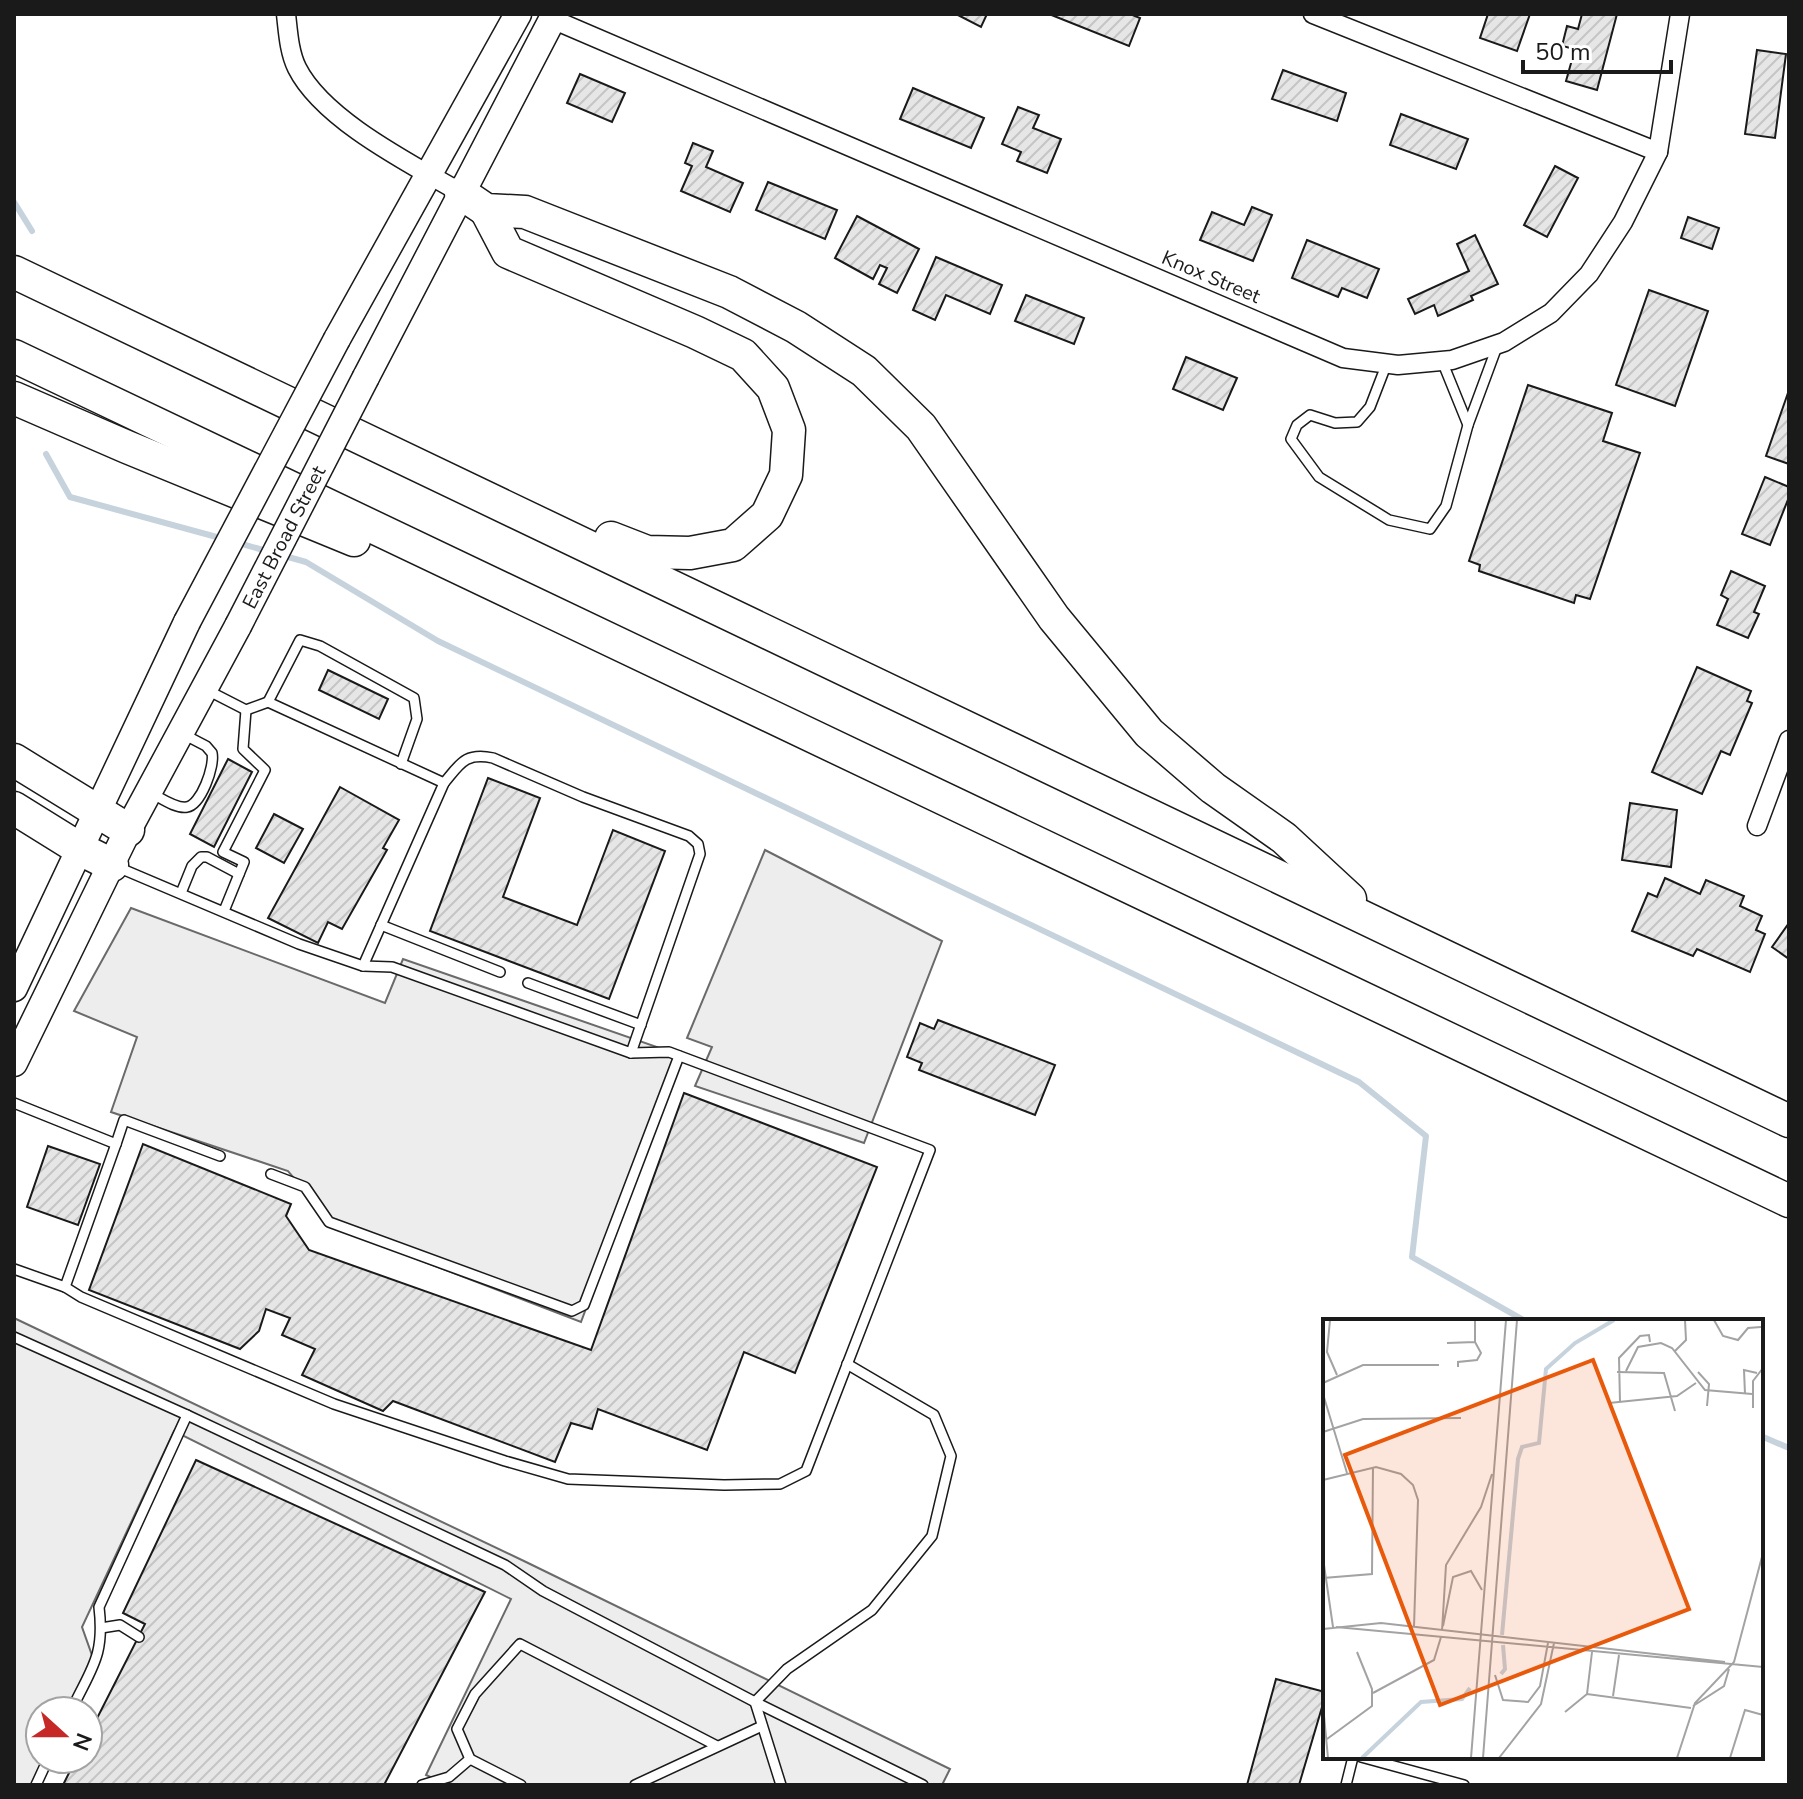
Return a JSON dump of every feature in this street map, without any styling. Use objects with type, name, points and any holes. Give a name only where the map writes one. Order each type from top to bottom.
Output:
[{"type":"highway","points":[[219,370],[647,552],[690,553],[733,545],[767,515],[786,475],[789,430],[773,388],[743,355],[508,252],[474,202]]},
{"type":"highway","points":[[474,202],[525,212],[729,292],[796,327],[864,371],[921,427],[1054,618],[1149,733],[1213,788],[1284,838],[1376,923]]},
{"type":"highway","points":[[14,272],[1789,1121]]},
{"type":"highway","points":[[14,356],[1789,1201]]},
{"type":"highway","points":[[14,398],[690,677]]},
{"type":"highway","points":[[14,760],[128,830]]},
{"type":"highway","points":[[14,808],[112,865]]},
{"type":"main road","points":[[14,988],[187,622],[337,339],[518,14]]},
{"type":"main road","name":"East Broad Street","points":[[14,1063],[128,830],[238,626],[366,377],[474,202],[554,16]]},
{"type":"street","points":[[286,14],[296,66],[312,92],[361,133],[474,202]]},
{"type":"street","points":[[1313,14],[1658,152]]},
{"type":"street","name":"Knox Street","points":[[554,16],[1343,358],[1387,363],[1452,360],[1498,344],[1551,313],[1589,274],[1623,222],[1658,152],[1680,14]]},
{"type":"street","points":[[1757,826],[1789,740]]},
{"type":"lane","points":[[1387,363],[1370,407],[1357,422],[1335,423],[1310,415],[1297,425],[1291,439],[1319,477],[1389,520],[1430,529],[1446,506],[1468,425],[1498,344]]},
{"type":"lane","points":[[1442,361],[1468,425]]},
{"type":"lane","points":[[204,689],[246,710],[268,702],[300,640],[320,646],[414,698],[417,719],[401,764]]},
{"type":"lane","points":[[268,702],[444,783]]},
{"type":"lane","points":[[224,911],[244,862],[223,852],[265,770],[243,749],[246,710]]},
{"type":"lane","points":[[149,792],[179,807],[192,806],[197,800],[212,770],[212,753],[206,746],[180,733]]},
{"type":"lane","points":[[363,966],[444,783],[460,763],[470,757],[493,758],[583,797],[689,836],[698,844],[700,854],[631,1053]]},
{"type":"lane","points":[[181,893],[192,866],[201,857],[207,857],[239,874]]},
{"type":"lane","points":[[14,1269],[65,1287],[81,1297],[334,1404],[568,1479],[780,1484],[806,1471],[930,1150],[669,1052],[631,1053],[392,967],[363,966],[299,944],[112,865]]},
{"type":"lane","points":[[381,925],[500,972]]},
{"type":"lane","points":[[528,983],[641,1025]]},
{"type":"lane","points":[[271,1174],[305,1187],[329,1222],[572,1311],[584,1305],[679,1056]]},
{"type":"lane","points":[[14,1103],[116,1144]]},
{"type":"lane","points":[[65,1287],[124,1120],[220,1156]]},
{"type":"lane","points":[[14,1337],[505,1565],[543,1591],[755,1702],[923,1785]]},
{"type":"lane","points":[[755,1702],[787,1669],[872,1610],[932,1536],[951,1456],[934,1415],[847,1364]]},
{"type":"lane","points":[[79,1695],[99,1656],[99,1607],[187,1415]]},
{"type":"lane","points":[[101,1628],[120,1625],[139,1637]]},
{"type":"lane","points":[[521,1785],[470,1759],[457,1729],[475,1694],[520,1644],[717,1746]]},
{"type":"lane","points":[[755,1702],[781,1785]]},
{"type":"lane","points":[[635,1785],[762,1726]]},
{"type":"lane","points":[[422,1785],[449,1777],[470,1759]]},
{"type":"lane","points":[[1346,1785],[1352,1759]]},
{"type":"lane","points":[[1368,1759],[1464,1785]]},
{"type":"shaded area","points":[[765,850],[942,941],[864,1143],[695,1086],[712,1047],[687,1038]]},
{"type":"shaded area","points":[[131,908],[385,1003],[403,959],[680,1055],[581,1322],[336,1228],[288,1171],[111,1112],[137,1037],[74,1011]]},
{"type":"shaded area","points":[[14,1318],[526,1562],[950,1769],[942,1785],[448,1785],[426,1775],[511,1599],[174,1431],[82,1627],[94,1661],[77,1695],[24,1695],[24,1775],[37,1775],[32,1785],[14,1785]]},
{"type":"building","points":[[956,14],[987,14],[981,27]]},
{"type":"building","points":[[1049,14],[1130,14],[1140,18],[1129,46]]},
{"type":"building","points":[[1488,14],[1530,14],[1517,51],[1480,38]]},
{"type":"building","points":[[1582,14],[1617,14],[1597,90],[1566,81],[1575,49],[1562,46],[1567,26],[1578,29]]},
{"type":"building","points":[[1757,50],[1786,54],[1775,138],[1745,134]]},
{"type":"building","points":[[1283,70],[1346,93],[1337,121],[1272,99]]},
{"type":"building","points":[[580,74],[625,93],[612,122],[567,103]]},
{"type":"building","points":[[913,88],[984,118],[971,148],[900,119]]},
{"type":"building","points":[[1018,107],[1039,115],[1033,128],[1061,139],[1047,173],[1017,161],[1021,152],[1002,144]]},
{"type":"building","points":[[1401,114],[1468,139],[1456,169],[1390,145]]},
{"type":"building","points":[[693,143],[713,151],[706,167],[743,183],[730,212],[681,191],[692,166],[685,163]]},
{"type":"building","points":[[1555,166],[1578,178],[1547,237],[1524,225]]},
{"type":"building","points":[[768,182],[837,210],[825,239],[756,210]]},
{"type":"building","points":[[1252,207],[1272,215],[1253,261],[1200,240],[1212,212],[1244,225]]},
{"type":"building","points":[[857,216],[919,249],[897,293],[879,284],[887,268],[880,265],[873,279],[835,258]]},
{"type":"building","points":[[1688,217],[1719,228],[1712,249],[1681,238]]},
{"type":"building","points":[[1475,235],[1498,284],[1438,316],[1434,305],[1415,314],[1408,299],[1469,271],[1457,244]]},
{"type":"building","points":[[1307,240],[1379,269],[1367,298],[1342,288],[1338,297],[1292,278]]},
{"type":"building","points":[[936,257],[1002,285],[990,314],[946,295],[935,320],[913,310]]},
{"type":"building","points":[[1649,290],[1708,311],[1675,406],[1616,385]]},
{"type":"building","points":[[1026,295],[1084,318],[1074,344],[1015,321]]},
{"type":"building","points":[[1186,357],[1237,378],[1223,410],[1173,389]]},
{"type":"building","points":[[1528,385],[1612,413],[1603,441],[1640,453],[1590,599],[1576,595],[1574,603],[1479,571],[1480,565],[1469,561]]},
{"type":"building","points":[[1789,390],[1789,464],[1766,456]]},
{"type":"building","points":[[1765,477],[1789,487],[1789,497],[1770,545],[1742,534]]},
{"type":"building","points":[[1731,571],[1765,586],[1754,612],[1759,614],[1748,638],[1717,625],[1728,599],[1721,595]]},
{"type":"building","points":[[1697,667],[1751,691],[1747,701],[1752,703],[1730,755],[1721,751],[1702,794],[1652,772]]},
{"type":"building","points":[[328,670],[388,699],[379,719],[319,690]]},
{"type":"building","points":[[228,759],[252,772],[214,847],[190,834]]},
{"type":"building","points":[[488,778],[540,798],[503,897],[577,925],[613,830],[665,851],[609,999],[430,931]]},
{"type":"building","points":[[340,787],[399,820],[383,848],[387,850],[342,929],[328,922],[318,943],[268,918]]},
{"type":"building","points":[[1630,803],[1677,810],[1671,867],[1622,860]]},
{"type":"building","points":[[274,814],[303,829],[284,863],[256,848]]},
{"type":"building","points":[[1665,878],[1700,894],[1706,880],[1744,896],[1740,906],[1762,916],[1756,930],[1765,934],[1750,972],[1697,949],[1693,956],[1632,931],[1648,893],[1657,897]]},
{"type":"building","points":[[1789,923],[1789,959],[1772,947]]},
{"type":"building","points":[[938,1020],[1055,1065],[1035,1115],[919,1070],[922,1063],[907,1057],[920,1023],[934,1029]]},
{"type":"building","points":[[684,1093],[877,1167],[795,1373],[744,1352],[707,1450],[598,1409],[592,1429],[571,1423],[555,1462],[393,1401],[383,1411],[302,1375],[315,1349],[282,1335],[290,1318],[266,1309],[259,1331],[240,1349],[89,1290],[143,1144],[291,1204],[286,1216],[309,1250],[591,1350]]},
{"type":"building","points":[[48,1146],[100,1164],[78,1225],[27,1207]]},
{"type":"building","points":[[196,1460],[485,1592],[384,1785],[63,1785],[68,1775],[104,1775],[104,1705],[145,1624],[123,1613]]},
{"type":"building","points":[[1276,1679],[1323,1691],[1323,1704],[1299,1785],[1247,1785]]},
{"type":"waterway","points":[[14,202],[32,231]]},
{"type":"waterway","points":[[46,454],[70,497],[224,539]]},
{"type":"waterway","points":[[235,542],[270,552]]},
{"type":"waterway","points":[[281,555],[306,562],[438,641],[1359,1082],[1426,1136],[1412,1257],[1521,1319]]},
{"type":"waterway","points":[[1763,1437],[1789,1448]]}]
